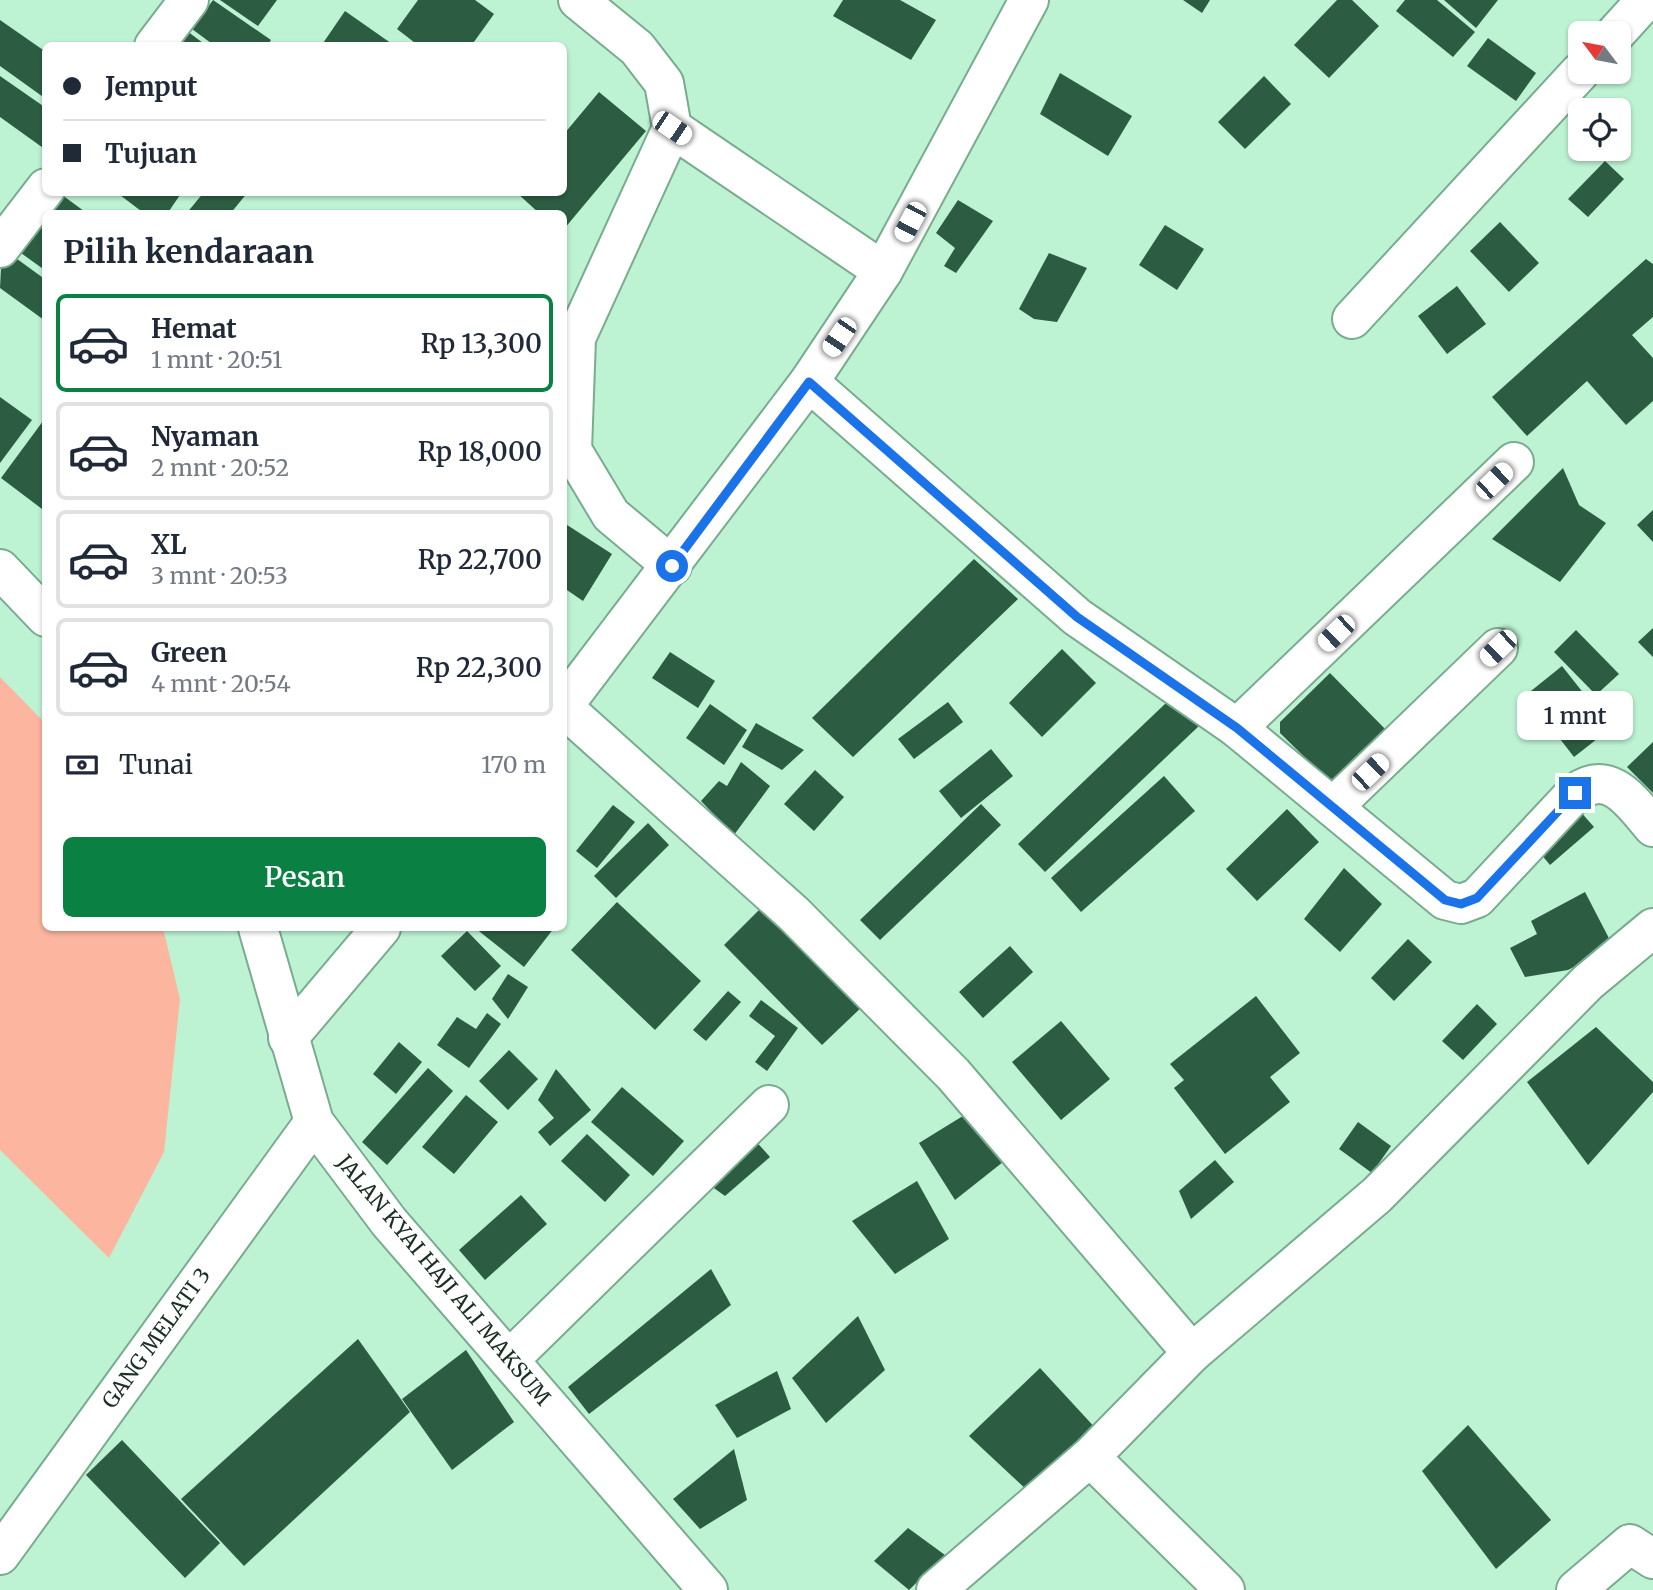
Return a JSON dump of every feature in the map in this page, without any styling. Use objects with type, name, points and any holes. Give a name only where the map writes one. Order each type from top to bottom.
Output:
[{"type":"street","points":[[157,42],[189,0]]},
{"type":"street","points":[[578,0],[637,48],[664,83],[672,128],[576,338],[572,450],[611,515],[672,566]]},
{"type":"street","points":[[567,703],[809,382],[883,271],[1029,0]]},
{"type":"street","points":[[1352,319],[1569,84]]},
{"type":"street","points":[[672,128],[883,271]]},
{"type":"street","points":[[0,248],[42,193]]},
{"type":"street","points":[[809,382],[1077,617],[1237,728],[1445,900],[1461,904],[1477,898],[1575,793],[1588,784],[1609,784],[1630,799],[1653,827]]},
{"type":"street","points":[[1237,728],[1514,462]]},
{"type":"street","points":[[0,569],[42,613]]},
{"type":"street","points":[[1333,807],[1498,648]]},
{"type":"street","points":[[567,710],[794,914],[953,1074],[1192,1353]]},
{"type":"street","points":[[936,1590],[1090,1457],[1192,1353],[1377,1195],[1588,982],[1653,928]]},
{"type":"street","name":"JALAN KYAI HAJI ALI MAKSUM","points":[[259,931],[314,1122],[389,1222],[708,1590]]},
{"type":"street","points":[[288,1038],[365,933]]},
{"type":"street","points":[[509,1360],[769,1105]]},
{"type":"street","name":"GANG MELATI 3","points":[[0,1555],[314,1122]]},
{"type":"street","points":[[1090,1457],[1225,1590]]},
{"type":"street","points":[[1576,1590],[1630,1544],[1653,1559]]},
{"type":"shaded area","points":[[0,677],[42,720],[42,931],[164,931],[180,999],[164,1152],[109,1258],[0,1150]]},
{"type":"building","points":[[213,0],[271,40],[210,42],[192,29]]},
{"type":"building","points":[[220,0],[277,0],[258,26]]},
{"type":"building","points":[[418,0],[475,0],[494,14],[474,42],[414,42],[397,29]]},
{"type":"building","points":[[843,0],[900,0],[936,20],[911,60],[833,16]]},
{"type":"building","points":[[1183,0],[1210,0],[1202,13]]},
{"type":"building","points":[[1337,0],[1352,0],[1379,26],[1329,78],[1294,45]]},
{"type":"building","points":[[1405,0],[1437,0],[1475,32],[1453,57],[1396,11]]},
{"type":"building","points":[[1444,0],[1498,0],[1476,28]]},
{"type":"building","points":[[345,11],[389,42],[324,42]]},
{"type":"building","points":[[0,20],[42,49],[42,96],[0,66]]},
{"type":"building","points":[[187,31],[202,42],[179,42]]},
{"type":"building","points":[[1488,38],[1536,73],[1516,101],[1467,66]]},
{"type":"building","points":[[1060,73],[1132,116],[1108,156],[1040,114]]},
{"type":"building","points":[[0,76],[42,105],[42,147],[0,117]]},
{"type":"building","points":[[1264,76],[1291,104],[1245,149],[1218,122]]},
{"type":"building","points":[[599,92],[646,131],[567,225],[567,210],[536,210],[520,196],[567,196],[567,130]]},
{"type":"building","points":[[1605,161],[1624,179],[1588,217],[1568,199]]},
{"type":"building","points":[[54,196],[63,196],[83,210],[42,210],[42,268],[7,243]]},
{"type":"building","points":[[121,196],[179,196],[170,210],[140,210]]},
{"type":"building","points":[[201,196],[245,196],[233,210],[189,210]]},
{"type":"building","points":[[958,200],[993,221],[956,273],[944,266],[955,248],[936,233]]},
{"type":"building","points":[[1500,222],[1539,263],[1509,292],[1470,251]]},
{"type":"building","points":[[1165,225],[1204,249],[1177,290],[1139,265]]},
{"type":"building","points":[[2,248],[42,277],[42,319],[0,288]]},
{"type":"building","points":[[1049,253],[1087,268],[1057,322],[1034,319],[1019,309]]},
{"type":"building","points":[[1646,259],[1653,264],[1653,317],[1632,335],[1653,358],[1653,401],[1626,425],[1587,381],[1527,436],[1492,397]]},
{"type":"building","points":[[1457,286],[1486,324],[1447,354],[1418,316]]},
{"type":"building","points":[[0,397],[32,420],[0,463]]},
{"type":"building","points":[[42,422],[42,509],[1,478]]},
{"type":"building","points":[[1563,468],[1579,505],[1606,523],[1560,582],[1492,539]]},
{"type":"building","points":[[1653,510],[1653,542],[1637,525]]},
{"type":"building","points":[[567,525],[612,554],[583,601],[567,590]]},
{"type":"building","points":[[974,559],[1018,599],[853,757],[812,718]]},
{"type":"building","points":[[1653,628],[1653,657],[1638,642]]},
{"type":"building","points":[[1576,630],[1619,674],[1596,695],[1554,652]]},
{"type":"building","points":[[1062,649],[1096,683],[1042,737],[1009,703]]},
{"type":"building","points":[[670,652],[715,681],[698,708],[652,678]]},
{"type":"building","points":[[1562,666],[1611,728],[1574,757],[1526,695]]},
{"type":"building","points":[[1330,673],[1391,735],[1336,788],[1280,733],[1280,722]]},
{"type":"building","points":[[948,702],[963,722],[914,759],[898,739]]},
{"type":"building","points":[[1166,703],[1200,725],[1045,872],[1018,844]]},
{"type":"building","points":[[710,704],[747,730],[724,765],[686,738]]},
{"type":"building","points":[[756,723],[804,750],[782,770],[742,747]]},
{"type":"building","points":[[1653,742],[1653,793],[1627,767]]},
{"type":"building","points":[[991,749],[1013,776],[961,818],[939,791]]},
{"type":"building","points":[[741,762],[770,786],[734,835],[701,801],[719,781],[727,786]]},
{"type":"building","points":[[815,770],[844,797],[814,831],[784,804]]},
{"type":"building","points":[[1164,776],[1195,811],[1081,912],[1051,878]]},
{"type":"building","points":[[981,804],[1001,825],[880,940],[860,920]]},
{"type":"building","points":[[613,805],[635,822],[597,868],[576,851]]},
{"type":"building","points":[[1287,809],[1319,842],[1257,901],[1226,869]]},
{"type":"building","points":[[1579,810],[1594,827],[1550,865],[1535,847]]},
{"type":"building","points":[[648,823],[669,845],[616,898],[594,876]]},
{"type":"building","points":[[1344,868],[1382,904],[1340,952],[1304,919]]},
{"type":"building","points":[[1585,892],[1613,946],[1568,970],[1525,977],[1510,948],[1537,934],[1531,921]]},
{"type":"building","points":[[617,902],[701,981],[655,1030],[571,950]]},
{"type":"building","points":[[767,902],[866,1003],[822,1045],[724,945]]},
{"type":"building","points":[[467,931],[501,966],[475,991],[441,956]]},
{"type":"building","points":[[479,931],[552,931],[524,967]]},
{"type":"building","points":[[1408,939],[1432,962],[1394,1001],[1371,978]]},
{"type":"building","points":[[1010,946],[1033,972],[983,1018],[959,992]]},
{"type":"building","points":[[508,974],[528,987],[508,1019],[492,999]]},
{"type":"building","points":[[728,991],[741,1002],[706,1041],[693,1030]]},
{"type":"building","points":[[1256,996],[1300,1053],[1270,1077],[1290,1102],[1225,1154],[1174,1088],[1184,1080],[1170,1064]]},
{"type":"building","points":[[761,1000],[798,1028],[767,1071],[755,1062],[775,1036],[749,1016]]},
{"type":"building","points":[[1477,1004],[1497,1024],[1463,1060],[1442,1041]]},
{"type":"building","points":[[487,1013],[501,1024],[469,1068],[437,1045],[457,1017],[476,1029]]},
{"type":"building","points":[[1061,1021],[1110,1079],[1061,1120],[1012,1062]]},
{"type":"building","points":[[1596,1027],[1653,1082],[1653,1092],[1588,1165],[1527,1082]]},
{"type":"building","points":[[399,1042],[422,1062],[396,1094],[373,1074]]},
{"type":"building","points":[[509,1050],[538,1079],[508,1110],[479,1081]]},
{"type":"building","points":[[428,1068],[453,1091],[387,1165],[362,1142]]},
{"type":"building","points":[[556,1069],[591,1110],[550,1146],[538,1132],[554,1118],[538,1100]]},
{"type":"building","points":[[622,1087],[684,1141],[653,1176],[591,1122]]},
{"type":"building","points":[[466,1095],[498,1122],[454,1174],[422,1147]]},
{"type":"building","points":[[971,1111],[1003,1162],[955,1200],[919,1143]]},
{"type":"building","points":[[1358,1122],[1391,1146],[1372,1173],[1339,1149]]},
{"type":"building","points":[[587,1134],[630,1175],[605,1202],[561,1161]]},
{"type":"building","points":[[752,1137],[770,1157],[725,1196],[704,1181]]},
{"type":"building","points":[[1215,1160],[1234,1182],[1191,1219],[1179,1191]]},
{"type":"building","points":[[917,1181],[949,1239],[895,1274],[852,1221]]},
{"type":"building","points":[[521,1195],[547,1224],[485,1280],[459,1250]]},
{"type":"building","points":[[711,1269],[731,1305],[589,1414],[568,1387]]},
{"type":"building","points":[[858,1316],[885,1370],[826,1423],[792,1378]]},
{"type":"building","points":[[358,1339],[410,1412],[244,1566],[181,1499]]},
{"type":"building","points":[[466,1350],[514,1422],[452,1470],[402,1399]]},
{"type":"building","points":[[1040,1368],[1099,1432],[1029,1492],[969,1436]]},
{"type":"building","points":[[777,1371],[791,1409],[737,1438],[715,1405]]},
{"type":"building","points":[[1468,1425],[1551,1520],[1496,1569],[1422,1471]]},
{"type":"building","points":[[122,1440],[220,1543],[185,1578],[86,1475]]},
{"type":"building","points":[[734,1449],[747,1500],[700,1529],[673,1499]]},
{"type":"building","points":[[908,1528],[945,1555],[909,1590],[874,1561]]},
{"type":"route","points":[[672,566],[809,382],[1077,617],[1237,728],[1445,900],[1461,904],[1477,898],[1575,793]]}]
